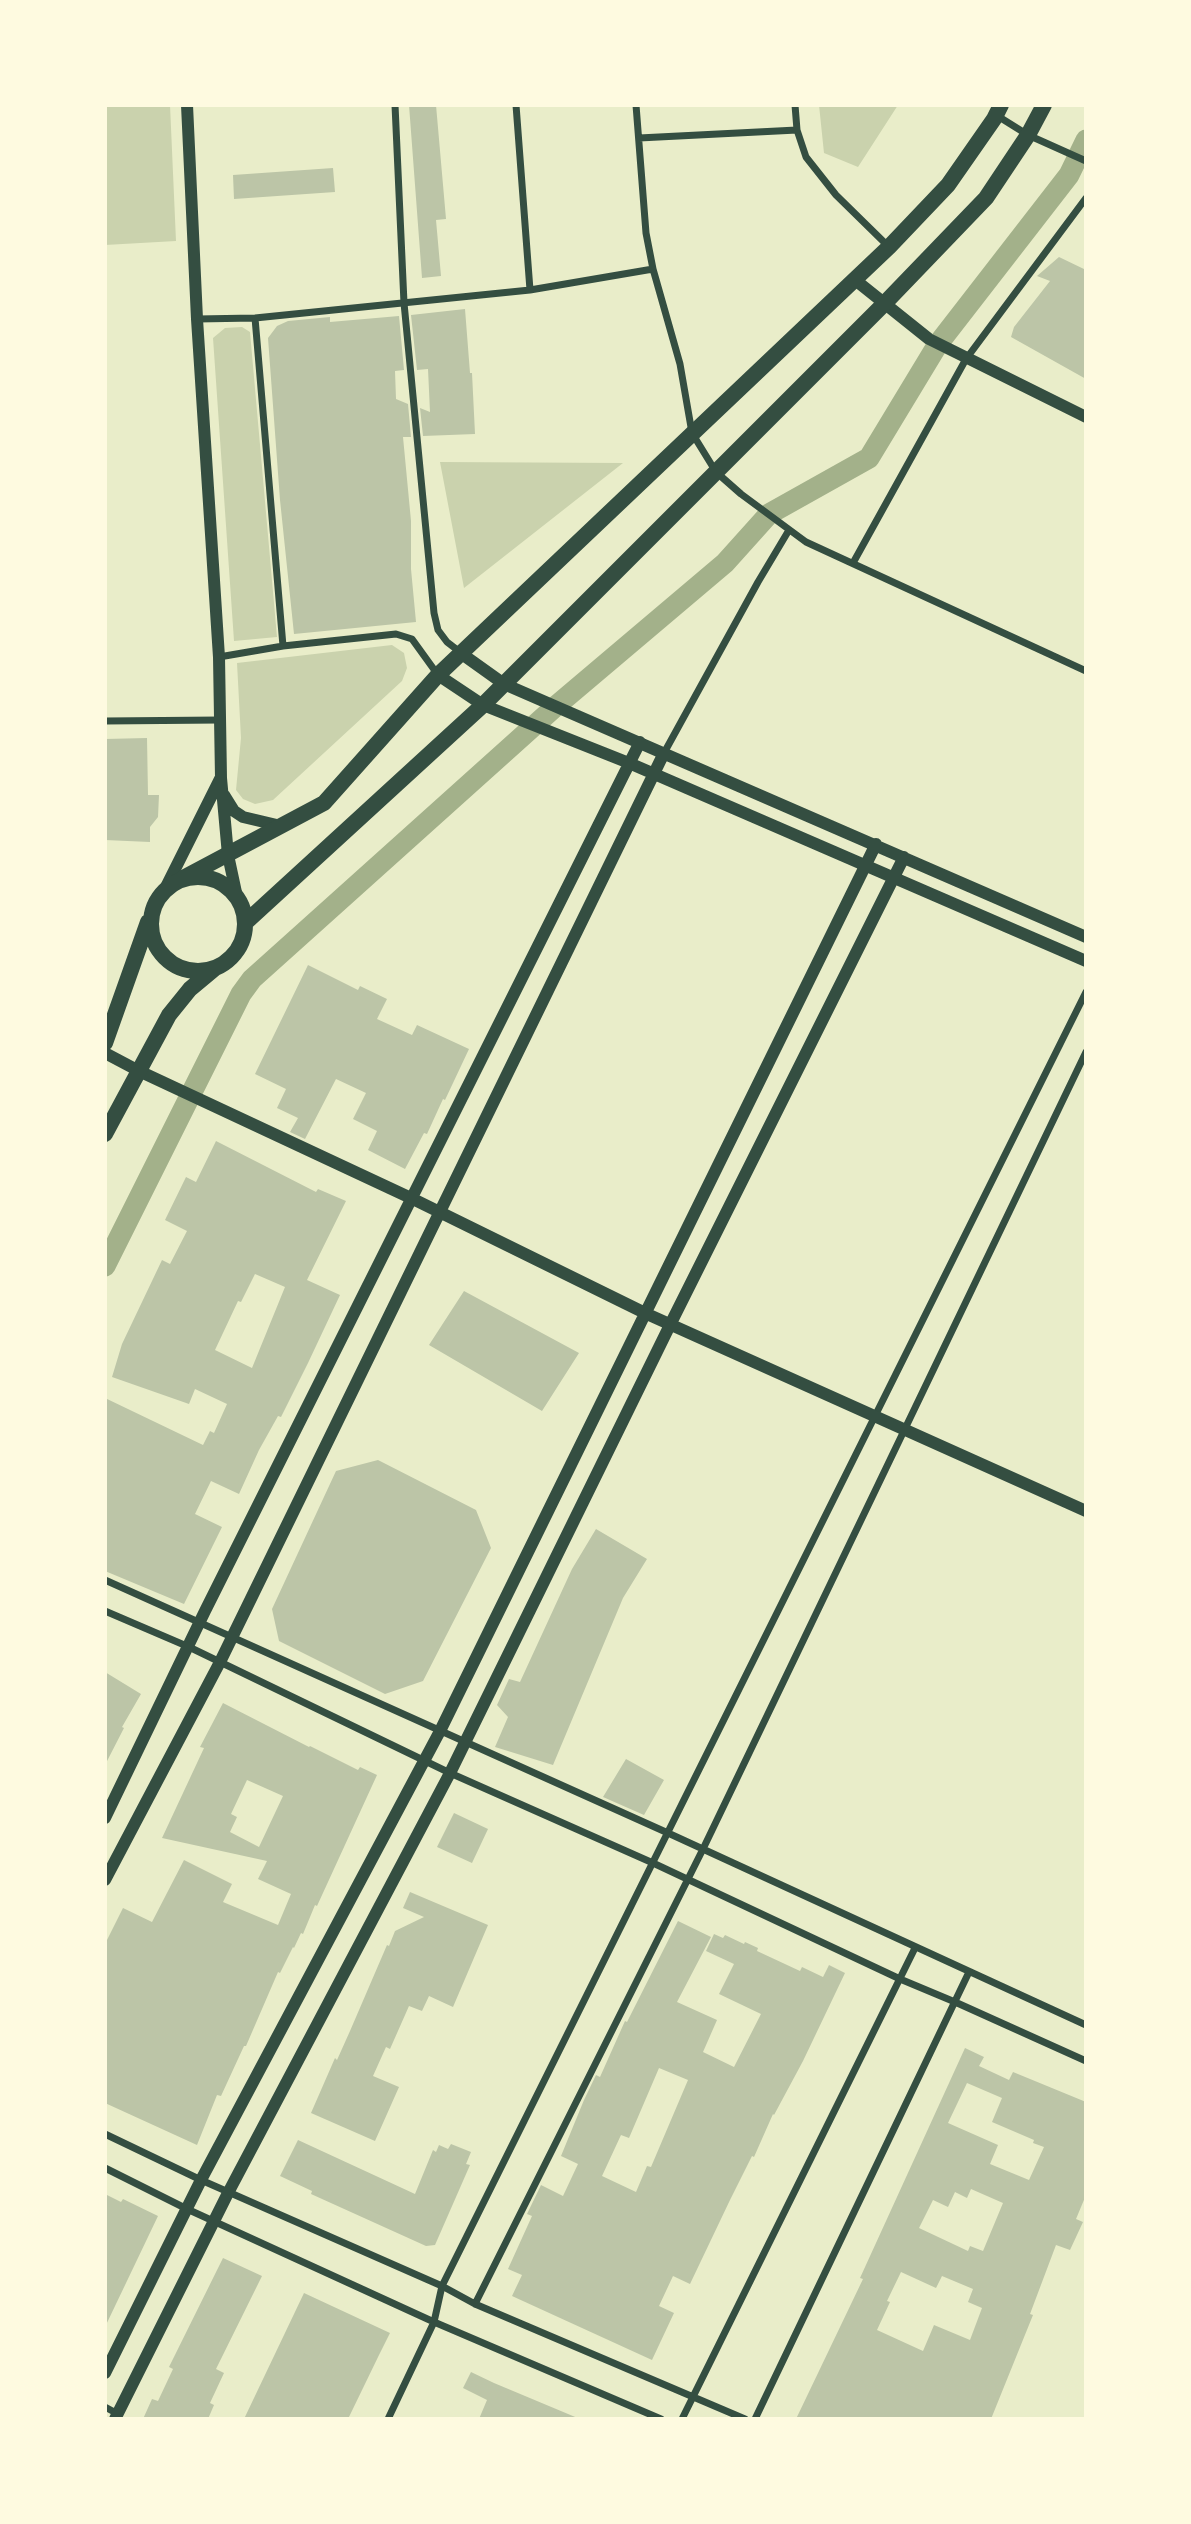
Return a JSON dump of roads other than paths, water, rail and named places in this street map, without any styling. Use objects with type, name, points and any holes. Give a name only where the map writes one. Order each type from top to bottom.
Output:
[{"type":"main road","points":[[245,923],[483,705],[884,304],[986,198],[1028,135],[1044,105]]},
{"type":"main road","points":[[105,1044],[156,900],[165,889],[324,803],[439,675],[889,247],[948,185],[999,110]]},
{"type":"main road","points":[[105,1134],[169,1015],[190,989],[227,962],[237,951],[243,937],[243,909],[237,897],[226,886],[213,879],[198,876],[183,878]]},
{"type":"main road","points":[[151,913],[154,945],[166,959],[185,970],[199,972],[214,969]]},
{"type":"street","points":[[187,105],[197,319],[219,657],[221,784],[228,855],[237,897]]},
{"type":"street","points":[[395,105],[404,303],[434,613],[438,630],[447,642],[504,684],[1086,937]]},
{"type":"street","points":[[516,105],[530,290]]},
{"type":"street","points":[[636,105],[646,233],[653,268],[680,364],[692,433],[716,472],[806,542],[1086,671]]},
{"type":"street","points":[[795,105],[797,130],[806,156],[818,176],[889,247]]},
{"type":"street","points":[[999,110],[1028,135],[1086,161]]},
{"type":"street","points":[[639,138],[797,130]]},
{"type":"street","points":[[853,563],[966,359],[1086,198]]},
{"type":"street","points":[[197,319],[255,318],[530,290],[653,268]]},
{"type":"street","points":[[854,279],[929,339],[1086,417]]},
{"type":"street","points":[[255,318],[283,646]]},
{"type":"street","points":[[105,1880],[220,1662],[664,753],[789,530]]},
{"type":"street","points":[[219,657],[283,646],[396,634],[412,639],[439,675],[483,705],[629,763],[1086,961]]},
{"type":"street","points":[[105,721],[220,720]]},
{"type":"street","points":[[105,1818],[640,742]]},
{"type":"street","points":[[221,784],[234,811],[243,817],[282,826]]},
{"type":"street","points":[[165,889],[221,784]]},
{"type":"street","points":[[105,2374],[201,2180],[440,1731],[876,844]]},
{"type":"street","points":[[105,2407],[117,2416],[228,2193],[450,1773],[904,857]]},
{"type":"street","points":[[388,2419],[434,2322],[442,2286],[1086,992]]},
{"type":"street","points":[[475,2304],[704,1849],[1086,1052]]},
{"type":"street","points":[[105,1053],[670,1325],[1086,1511]]},
{"type":"street","points":[[105,1580],[704,1849],[1086,2025]]},
{"type":"street","points":[[105,1611],[189,1647],[450,1773],[1086,2061]]},
{"type":"street","points":[[682,2419],[915,1948]]},
{"type":"street","points":[[755,2419],[969,1972]]},
{"type":"street","points":[[105,2134],[228,2193],[442,2286],[475,2304],[745,2419]]},
{"type":"street","points":[[105,2168],[187,2209],[434,2322],[661,2419]]},
{"type":"waterway","points":[[105,1266],[241,994],[252,979],[556,706],[725,563],[769,514],[869,458],[938,344],[1069,175],[1086,140]]}]
